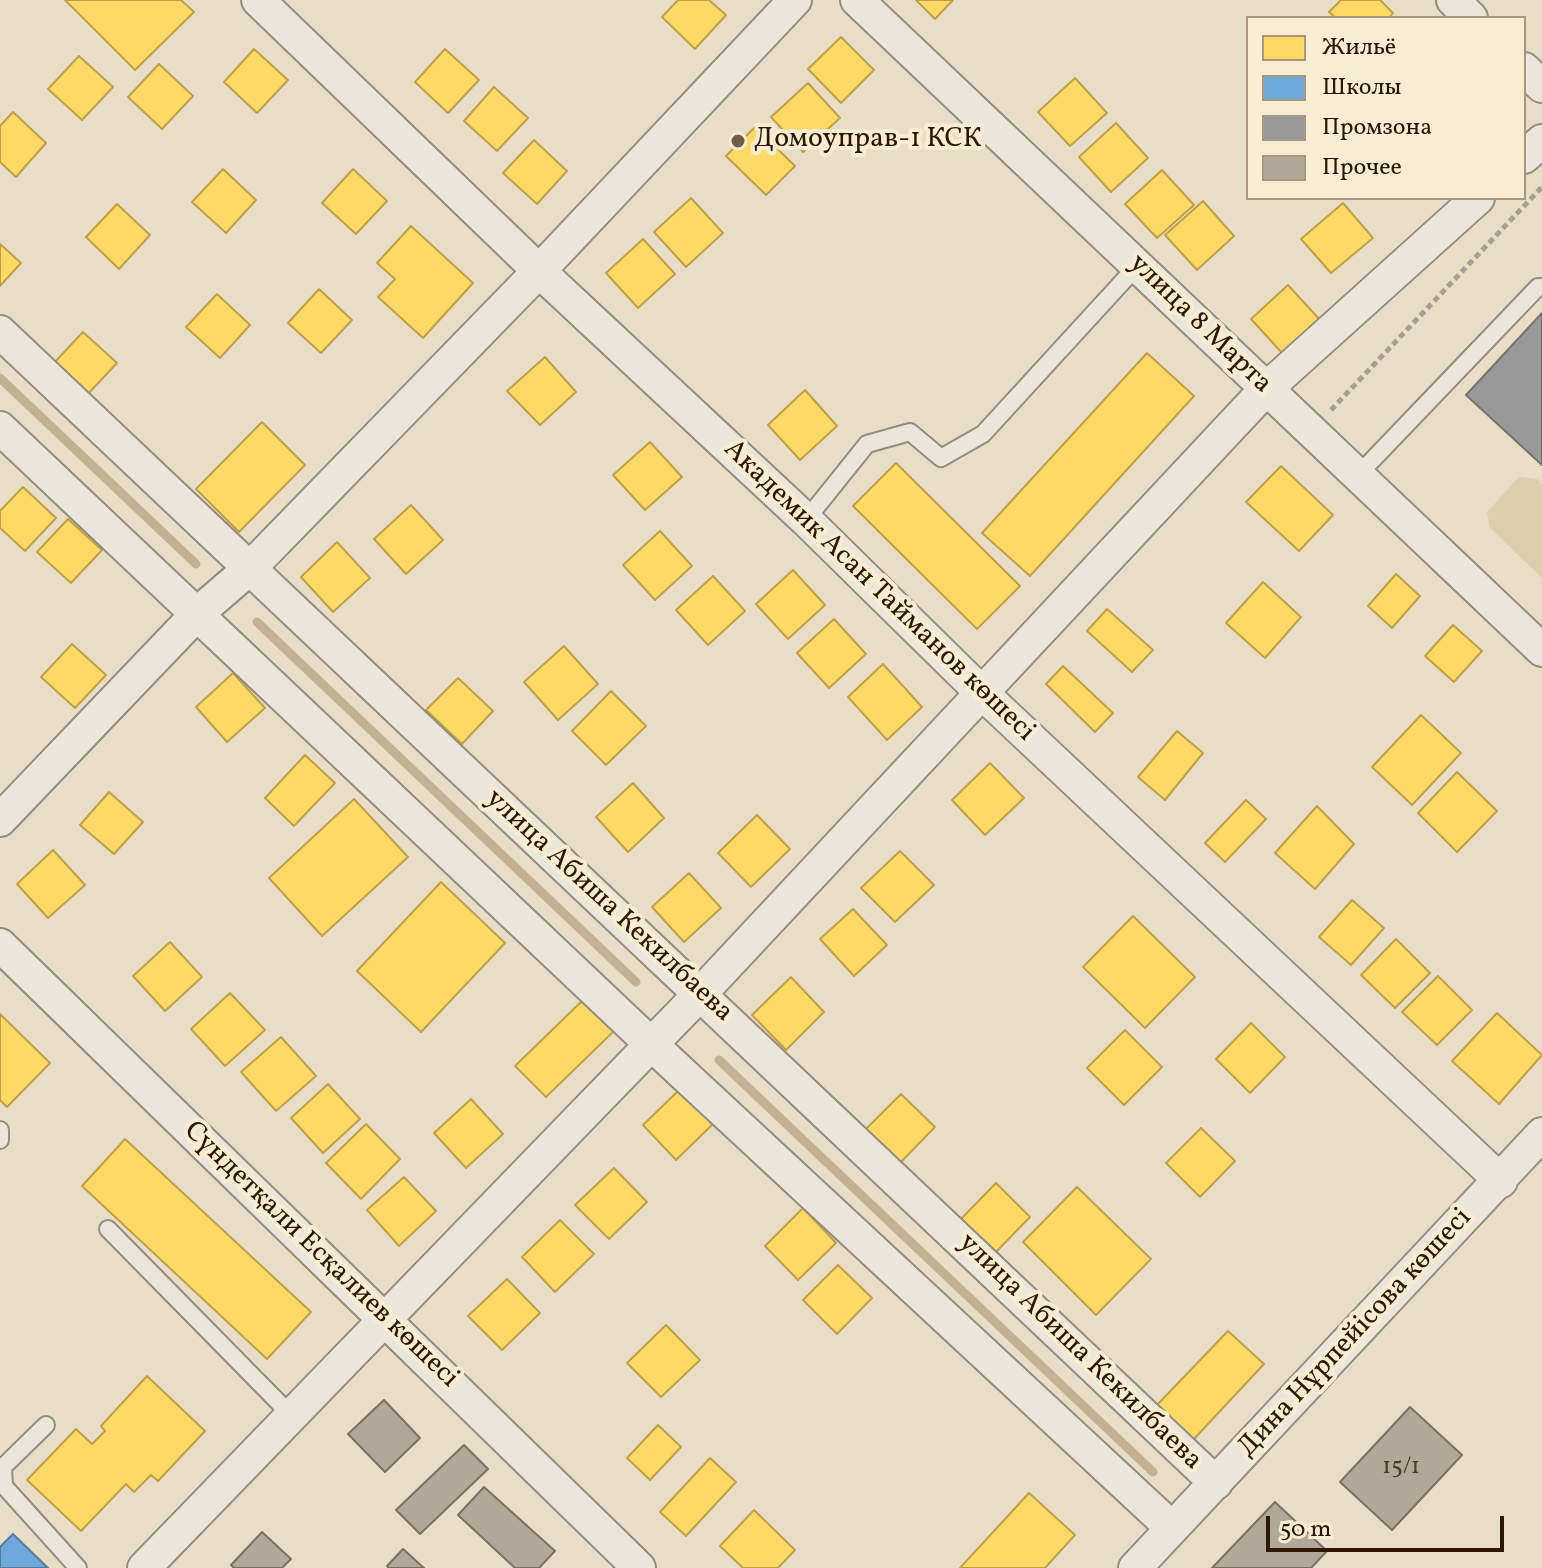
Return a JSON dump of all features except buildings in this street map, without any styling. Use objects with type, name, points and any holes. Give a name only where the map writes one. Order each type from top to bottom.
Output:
[{"type":"street","name":"Академик Асан Тайманов көшесі","points":[[258,0],[539,271],[806,520],[983,694],[1501,1181]]},
{"type":"street","points":[[0,820],[198,613],[249,569],[539,271],[795,0]]},
{"type":"street","name":"улица 8 Марта","points":[[857,0],[1542,650]]},
{"type":"street","points":[[1453,0],[1469,16]]},
{"type":"street","points":[[1526,71],[1542,86]]},
{"type":"street","points":[[1526,155],[1542,141]]},
{"type":"street","points":[[144,1568],[652,1045],[1266,389],[1476,200]]},
{"type":"street","name":"улица Абиша Кекилбаева","points":[[0,332],[1216,1483]]},
{"type":"street","points":[[0,428],[652,1045],[1172,1528]]},
{"type":"street","name":"Сүндетқали Есқалиев көшесі","points":[[0,945],[639,1568]]},
{"type":"street","name":"Дина Нұрпейісова көшесі","points":[[1135,1568],[1542,1134]]},
{"type":"lane","points":[[806,520],[867,444],[910,432],[941,458],[983,434],[1137,266]]},
{"type":"lane","points":[[1358,475],[1538,287],[1542,287]]},
{"type":"lane","points":[[0,1130],[0,1140]]},
{"type":"lane","points":[[108,1229],[292,1416]]},
{"type":"lane","points":[[46,1425],[3,1467],[4,1486],[78,1568]]},
{"type":"path","points":[[1311,431],[1542,187]]},
{"type":"shaded area","points":[[1519,477],[1537,479],[1542,484],[1542,578],[1490,528],[1487,512]]},
{"type":"waterway","points":[[0,378],[196,564]]},
{"type":"waterway","points":[[257,622],[636,982]]},
{"type":"waterway","points":[[719,1060],[1153,1472]]},
{"type":"place","name":"Домоуправ-1 КСК","points":[[738,141]]}]
